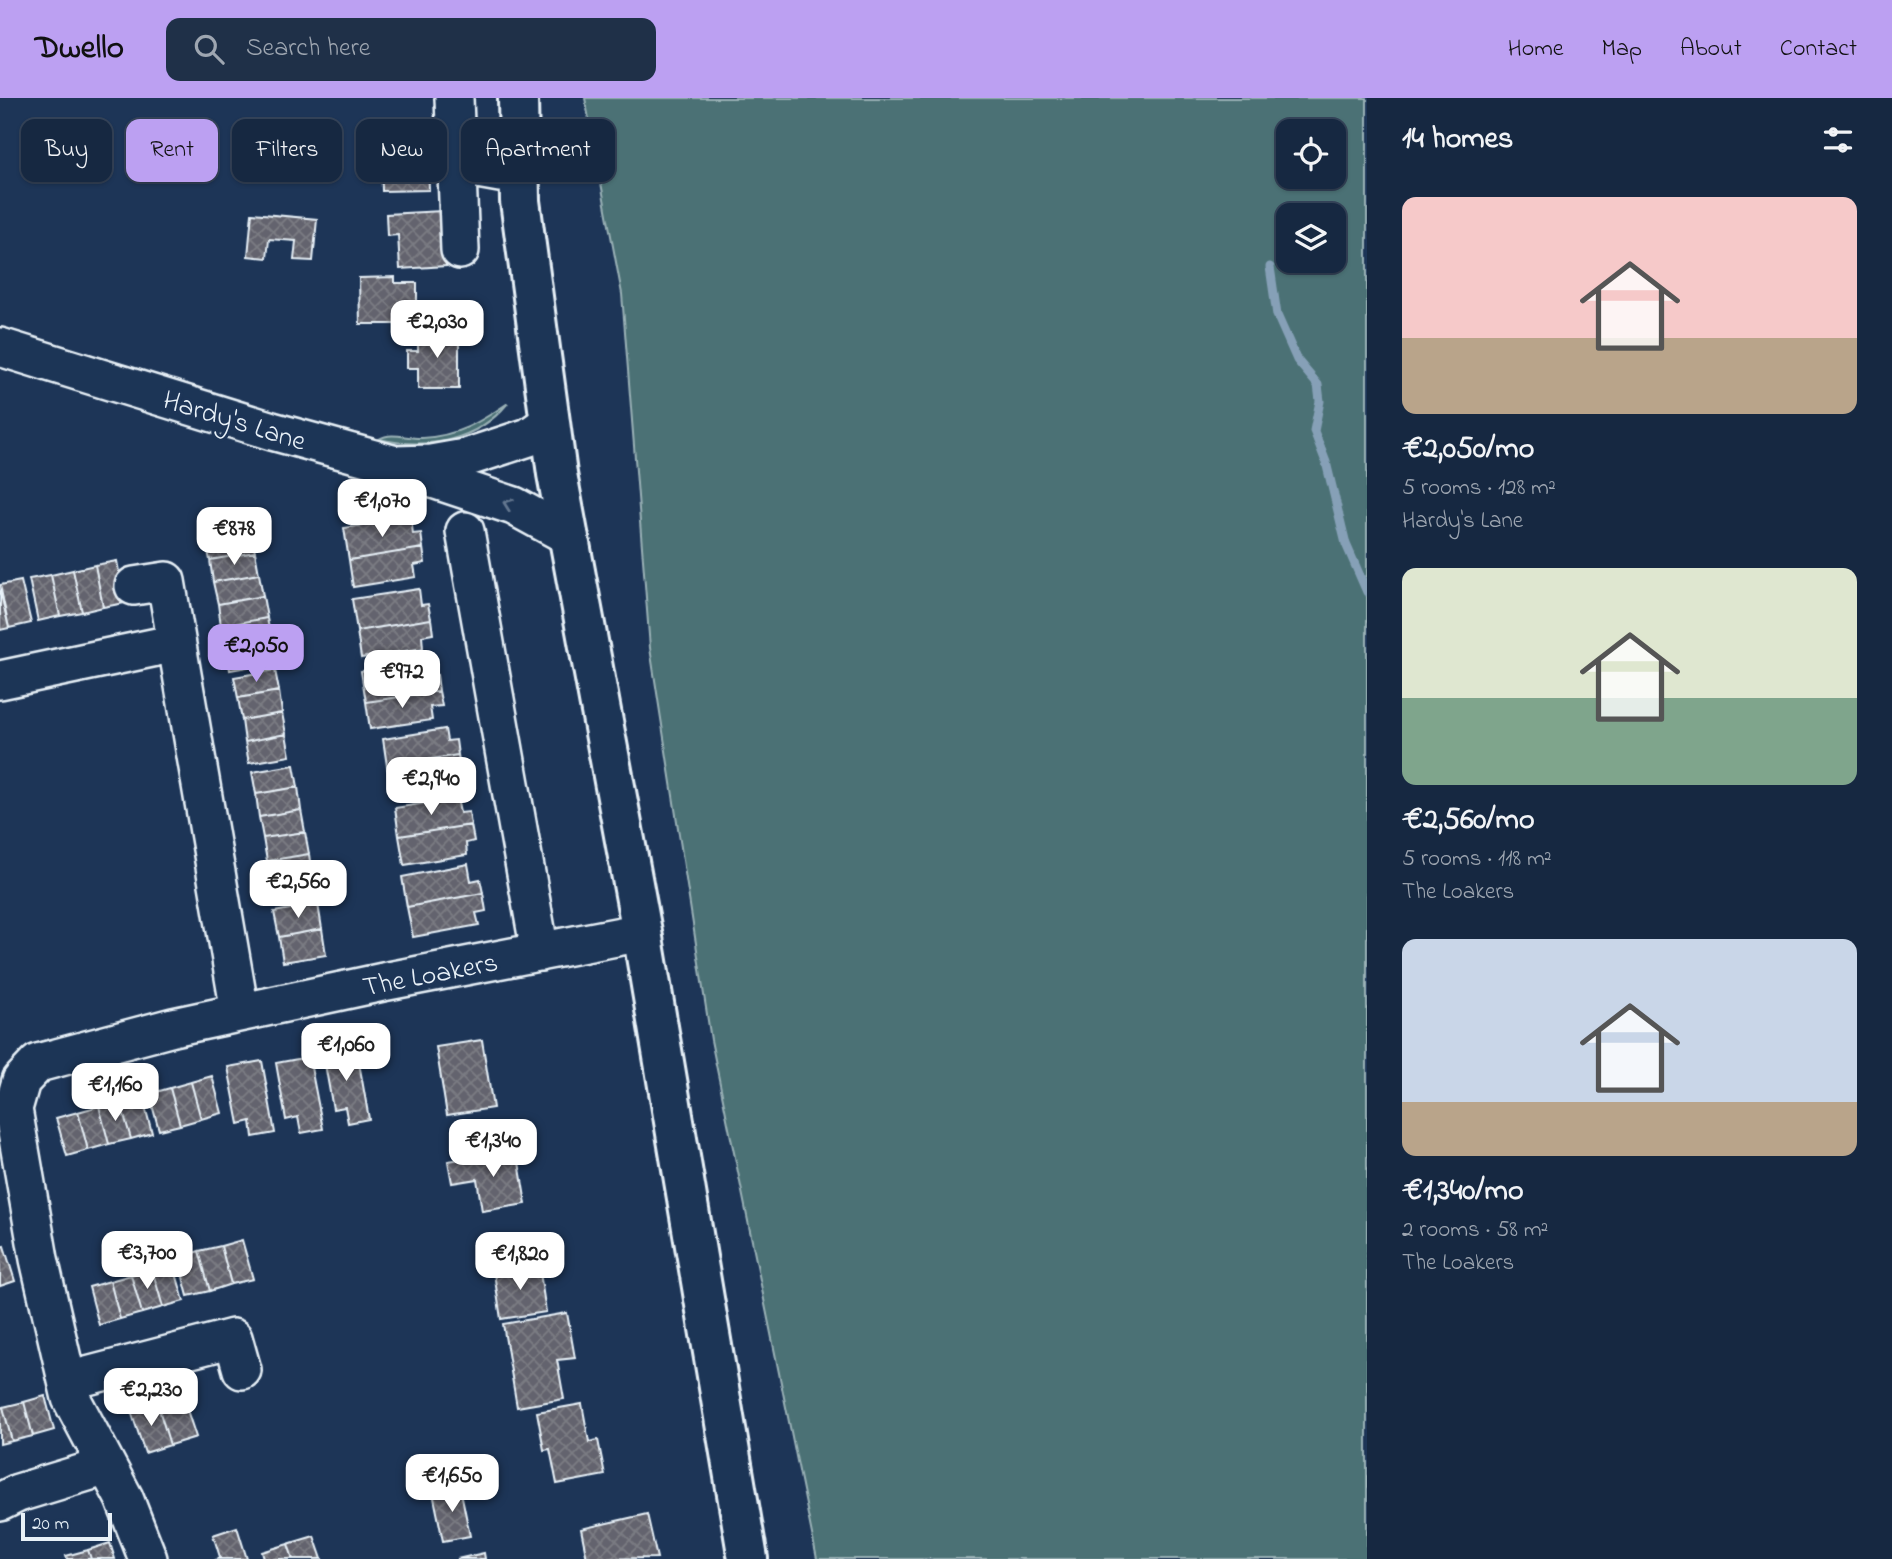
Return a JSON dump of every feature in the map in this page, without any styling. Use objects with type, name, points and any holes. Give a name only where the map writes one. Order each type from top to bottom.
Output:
[{"type":"main road","points":[[518,98],[519,119]]},
{"type":"main road","points":[[520,182],[520,201],[550,422],[642,932],[748,1559]]},
{"type":"street","points":[[454,98],[460,250]]},
{"type":"street","points":[[456,165],[461,166]]},
{"type":"street","name":"Hardy's Lane","points":[[0,347],[272,431],[396,465],[431,464],[465,458],[529,437],[550,422]]},
{"type":"street","points":[[396,465],[425,478],[514,506],[569,536]]},
{"type":"street","points":[[465,531],[540,952]]},
{"type":"street","points":[[134,586],[166,581],[240,1013]]},
{"type":"street","points":[[0,680],[176,643]]},
{"type":"street","name":"The Loakers","points":[[148,1559],[124,1498],[71,1398],[39,1259],[14,1194],[13,1109],[21,1082],[38,1063],[173,1027],[383,982],[642,932]]},
{"type":"street","points":[[68,1381],[233,1338],[242,1370]]},
{"type":"street","points":[[0,1502],[18,1493],[107,1466]]},
{"type":"green space","points":[[585,98],[1367,98],[1367,1559],[817,1559],[711,1040],[650,648],[622,294],[601,182],[615,182],[615,119],[589,119]]},
{"type":"green space","points":[[508,403],[481,427],[449,440],[415,444],[379,439],[395,435],[435,437],[458,431]]},
{"type":"building","points":[[382,182],[429,182],[429,190],[382,191]]},
{"type":"building","points":[[442,211],[446,266],[400,269],[398,235],[387,236],[386,214]]},
{"type":"building","points":[[252,213],[317,219],[313,261],[294,260],[296,241],[269,239],[267,258],[248,256]]},
{"type":"building","points":[[395,277],[395,283],[417,283],[417,324],[360,324],[359,278]]},
{"type":"building","points":[[418,331],[459,331],[459,389],[418,389],[418,368],[407,368],[407,351],[418,351]]},
{"type":"building","points":[[411,518],[413,534],[421,533],[423,548],[349,560],[344,528]]},
{"type":"building","points":[[251,530],[255,552],[210,560],[205,538]]},
{"type":"building","points":[[423,548],[425,563],[414,565],[416,577],[353,587],[349,560]]},
{"type":"building","points":[[255,552],[259,574],[213,582],[210,560]]},
{"type":"building","points":[[117,561],[125,603],[103,607],[95,565]]},
{"type":"building","points":[[95,565],[103,607],[82,612],[73,570]]},
{"type":"building","points":[[73,570],[82,612],[60,616],[51,575]]},
{"type":"building","points":[[259,574],[263,596],[218,604],[213,582]]},
{"type":"building","points":[[51,575],[60,616],[38,621],[29,579]]},
{"type":"building","points":[[21,581],[31,623],[9,628],[0,585]]},
{"type":"building","points":[[419,589],[421,605],[428,604],[431,619],[357,631],[352,599]]},
{"type":"building","points":[[0,590],[9,628],[0,630]]},
{"type":"building","points":[[263,596],[267,618],[221,626],[218,604]]},
{"type":"building","points":[[267,618],[271,640],[226,648],[221,626]]},
{"type":"building","points":[[431,619],[433,634],[422,636],[423,648],[361,658],[357,631]]},
{"type":"building","points":[[271,640],[275,662],[230,670],[226,648]]},
{"type":"building","points":[[427,661],[430,676],[437,675],[439,691],[366,702],[361,671]]},
{"type":"building","points":[[275,670],[279,691],[238,698],[234,677]]},
{"type":"building","points":[[279,691],[282,713],[242,720],[238,698]]},
{"type":"building","points":[[439,691],[442,706],[430,707],[432,720],[370,729],[366,702]]},
{"type":"building","points":[[282,713],[286,734],[245,742],[242,720]]},
{"type":"building","points":[[445,729],[447,741],[456,740],[458,755],[387,766],[383,739]]},
{"type":"building","points":[[286,734],[290,756],[249,763],[245,742]]},
{"type":"building","points":[[458,755],[461,771],[454,772],[456,783],[392,792],[387,766]]},
{"type":"building","points":[[294,765],[298,787],[256,794],[252,772]]},
{"type":"building","points":[[298,787],[301,810],[259,817],[256,794]]},
{"type":"building","points":[[457,798],[460,813],[469,812],[471,825],[399,836],[395,808]]},
{"type":"building","points":[[301,810],[305,832],[263,838],[259,817]]},
{"type":"building","points":[[471,825],[474,841],[466,843],[467,855],[404,865],[399,836]]},
{"type":"building","points":[[305,832],[309,854],[267,861],[263,838]]},
{"type":"building","points":[[309,854],[312,876],[270,883],[267,861]]},
{"type":"building","points":[[468,864],[471,881],[480,879],[483,893],[407,907],[402,877]]},
{"type":"building","points":[[312,876],[316,898],[274,905],[270,883]]},
{"type":"building","points":[[483,893],[486,911],[476,913],[479,925],[413,937],[407,907]]},
{"type":"building","points":[[318,904],[322,929],[279,937],[274,912]]},
{"type":"building","points":[[322,929],[326,955],[283,962],[279,937]]},
{"type":"building","points":[[482,1040],[493,1108],[447,1115],[436,1047]]},
{"type":"building","points":[[356,1046],[369,1119],[348,1123],[345,1107],[333,1109],[323,1053]]},
{"type":"building","points":[[309,1057],[323,1129],[301,1133],[298,1117],[286,1120],[276,1063]]},
{"type":"building","points":[[262,1061],[275,1133],[253,1137],[251,1121],[239,1124],[228,1067]]},
{"type":"building","points":[[212,1076],[222,1113],[201,1119],[191,1082]]},
{"type":"building","points":[[191,1082],[201,1119],[180,1125],[170,1088]]},
{"type":"building","points":[[170,1088],[180,1125],[159,1130],[149,1094]]},
{"type":"building","points":[[142,1095],[152,1133],[131,1139],[120,1101]]},
{"type":"building","points":[[120,1101],[131,1139],[109,1144],[99,1106]]},
{"type":"building","points":[[99,1106],[109,1144],[88,1150],[78,1112]]},
{"type":"building","points":[[78,1112],[88,1150],[67,1156],[56,1118]]},
{"type":"building","points":[[517,1150],[526,1204],[482,1211],[477,1179],[452,1183],[448,1161]]},
{"type":"building","points":[[242,1240],[253,1279],[231,1284],[221,1246]]},
{"type":"building","points":[[4,1246],[15,1281],[0,1286],[0,1247]]},
{"type":"building","points":[[221,1246],[231,1284],[210,1291],[199,1251]]},
{"type":"building","points":[[199,1251],[210,1291],[188,1296],[178,1258]]},
{"type":"building","points":[[173,1263],[184,1301],[163,1307],[152,1269]]},
{"type":"building","points":[[539,1266],[546,1312],[501,1319],[494,1273]]},
{"type":"building","points":[[152,1269],[163,1307],[142,1313],[131,1275]]},
{"type":"building","points":[[131,1275],[142,1313],[120,1319],[110,1281]]},
{"type":"building","points":[[110,1281],[120,1319],[99,1325],[89,1287]]},
{"type":"building","points":[[567,1313],[575,1358],[557,1360],[564,1399],[517,1407],[503,1324]]},
{"type":"building","points":[[182,1395],[196,1437],[170,1445],[157,1403]]},
{"type":"building","points":[[45,1396],[54,1430],[33,1436],[24,1402]]},
{"type":"building","points":[[24,1402],[33,1436],[12,1441],[3,1407]]},
{"type":"building","points":[[157,1403],[170,1445],[145,1453],[131,1411]]},
{"type":"building","points":[[582,1404],[589,1442],[598,1440],[605,1475],[557,1484],[550,1449],[544,1450],[537,1412]]},
{"type":"building","points":[[3,1407],[12,1441],[0,1444],[0,1408]]},
{"type":"building","points":[[460,1487],[470,1536],[443,1541],[433,1493]]},
{"type":"building","points":[[647,1514],[657,1558],[587,1559],[581,1529]]},
{"type":"building","points":[[237,1527],[247,1559],[217,1559],[220,1557],[213,1535]]},
{"type":"building","points":[[314,1536],[322,1559],[293,1559],[288,1544]]},
{"type":"building","points":[[110,1543],[115,1559],[91,1559],[88,1550]]},
{"type":"building","points":[[288,1544],[293,1559],[264,1559],[262,1552]]},
{"type":"building","points":[[88,1550],[91,1559],[67,1559],[66,1556]]},
{"type":"building","points":[[484,1553],[485,1559],[457,1559]]},
{"type":"waterway","points":[[1270,267],[1277,315],[1297,360],[1318,385],[1320,401],[1314,431],[1326,462],[1346,544],[1367,592]]}]
